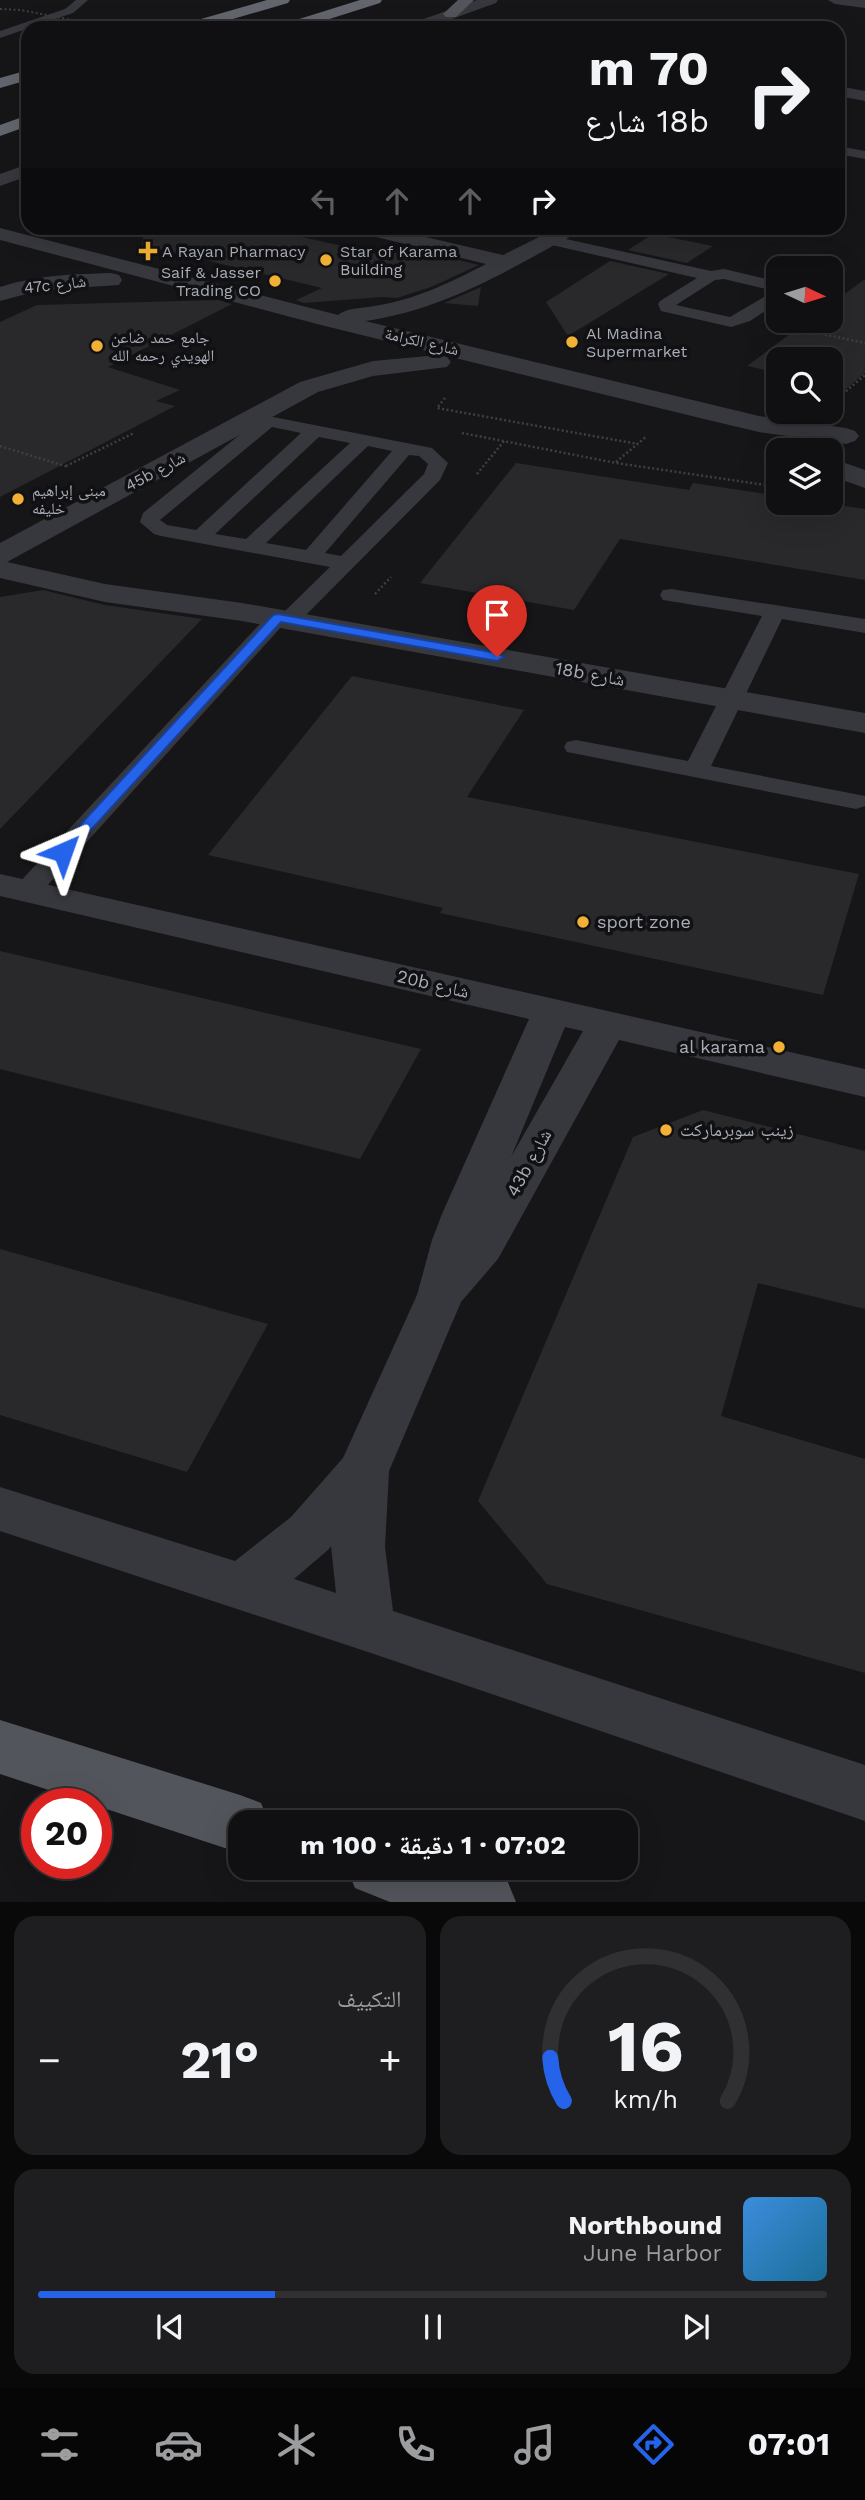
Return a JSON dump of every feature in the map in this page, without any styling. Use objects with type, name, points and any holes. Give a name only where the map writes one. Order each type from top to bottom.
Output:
[{"type":"highway","points":[[210,21],[284,0]]},
{"type":"highway","points":[[308,21],[375,0]]},
{"type":"highway","points":[[0,83],[21,77]]},
{"type":"highway","points":[[0,116],[21,109]]},
{"type":"highway","points":[[0,131],[21,123]]},
{"type":"main road","points":[[450,21],[467,0]]},
{"type":"main road","points":[[0,1747],[228,1820]]},
{"type":"main road","points":[[417,1880],[485,1902]]},
{"type":"street","points":[[430,21],[450,21],[491,0]]},
{"type":"street","points":[[845,94],[865,96]]},
{"type":"street","points":[[0,180],[21,172]]},
{"type":"street","name":"شارع الكرامة","points":[[0,234],[331,339]]},
{"type":"street","points":[[405,235],[528,250]]},
{"type":"street","points":[[331,339],[401,309],[440,296],[558,235]]},
{"type":"street","name":"شارع الكرامة","points":[[0,252],[331,339],[434,352],[759,424],[856,435]]},
{"type":"street","name":"47c شارع","points":[[0,294],[19,287],[49,282],[111,280]]},
{"type":"street","points":[[434,352],[422,322],[424,314],[440,296]]},
{"type":"street","name":"45b شارع","points":[[10,550],[128,486],[260,420],[309,387],[330,367],[331,339]]},
{"type":"street","name":"شارع الكرامة","points":[[434,352],[466,370],[766,448]]},
{"type":"street","name":"45b شارع","points":[[309,387],[357,370],[434,352]]},
{"type":"street","points":[[843,471],[865,480]]},
{"type":"street","name":"18b شارع","points":[[10,550],[232,610]]},
{"type":"street","name":"18b شارع","points":[[0,569],[105,593],[232,610],[865,723]]},
{"type":"street","name":"20b شارع","points":[[14,888],[865,1083]]},
{"type":"street","name":"43b شارع","points":[[240,1587],[310,1533],[363,1471],[441,1295],[452,1249],[465,1214],[552,1011]]},
{"type":"street","name":"43b شارع","points":[[441,1295],[463,1272],[487,1239],[607,1024]]},
{"type":"street","name":"43b شارع","points":[[363,1471],[358,1547],[368,1627]]},
{"type":"street","points":[[0,1509],[368,1627],[865,1793]]},
{"type":"lane","points":[[40,21],[69,11],[83,0]]},
{"type":"lane","points":[[0,35],[21,28]]},
{"type":"lane","points":[[845,149],[865,152]]},
{"type":"lane","points":[[528,250],[707,278],[728,275],[766,284]]},
{"type":"lane","points":[[707,278],[666,304],[667,308],[726,322],[744,318],[766,303]]},
{"type":"lane","points":[[14,888],[283,619],[345,563],[437,470],[438,463],[431,455],[405,448],[260,420],[150,517],[153,527],[161,530],[345,563]]},
{"type":"lane","points":[[200,537],[316,430]]},
{"type":"lane","points":[[250,546],[364,440]]},
{"type":"lane","points":[[311,557],[405,448]]},
{"type":"lane","points":[[671,596],[865,626]]},
{"type":"lane","points":[[696,770],[775,612]]},
{"type":"lane","points":[[576,747],[856,801]]},
{"type":"path","points":[[0,9],[21,10],[77,21]]},
{"type":"path","points":[[744,318],[865,343]]},
{"type":"path","points":[[466,370],[437,408],[638,444]]},
{"type":"path","points":[[843,394],[865,375]]},
{"type":"path","points":[[0,446],[128,486]]},
{"type":"building","name":"Star of Karama Building","points":[[143,235],[293,235],[387,256],[407,247],[479,265],[431,287],[397,298],[304,303],[296,300],[322,288],[142,245]]},
{"type":"building","points":[[651,235],[713,246],[687,263],[628,250]]},
{"type":"building","points":[[610,261],[669,274],[568,336],[546,302]]},
{"type":"building","points":[[865,279],[865,373],[846,389],[843,388],[843,347],[773,347],[791,333],[843,333],[844,294]]},
{"type":"building","points":[[481,287],[478,306],[444,303],[451,300]]},
{"type":"building","points":[[218,300],[232,304],[108,367],[180,390],[156,401],[175,406],[0,497],[0,322],[37,305]]},
{"type":"building","points":[[766,352],[766,370],[747,366]]},
{"type":"building","points":[[516,463],[689,490],[693,483],[766,494],[766,515],[843,515],[843,506],[865,509],[865,580],[620,539],[574,610],[420,583]]},
{"type":"building","points":[[43,590],[105,605],[202,619],[0,829],[0,597]]},
{"type":"building","points":[[352,676],[524,710],[467,797],[859,874],[823,995],[440,913],[443,908],[208,855]]},
{"type":"building","points":[[0,951],[421,1049],[360,1159],[0,1069]]},
{"type":"building","points":[[703,1110],[865,1151],[865,1309],[758,1283],[721,1416],[865,1459],[865,1673],[547,1584],[478,1501],[633,1137]]},
{"type":"building","points":[[0,1249],[268,1324],[187,1472],[0,1415]]},
{"type":"place","name":"A Rayan Pharmacy","points":[[148,251]]},
{"type":"place","name":"Star of Karama Building","points":[[326,260]]},
{"type":"place","name":"Saif & Jasser Trading CO","points":[[275,281]]},
{"type":"place","name":"Al Madina Supermarket","points":[[572,342]]},
{"type":"place","name":"جامع حمد ضاعن الهويدي رحمه الله","points":[[97,346]]},
{"type":"place","name":"مبنى إبراهيم خليفه","points":[[18,499]]},
{"type":"place","name":"sport zone","points":[[583,922]]},
{"type":"place","name":"al karama","points":[[779,1047]]},
{"type":"place","name":"زينب سوبرماركت","points":[[666,1130]]},
{"type":"route","points":[[63,852],[278,618],[497,657]]}]
